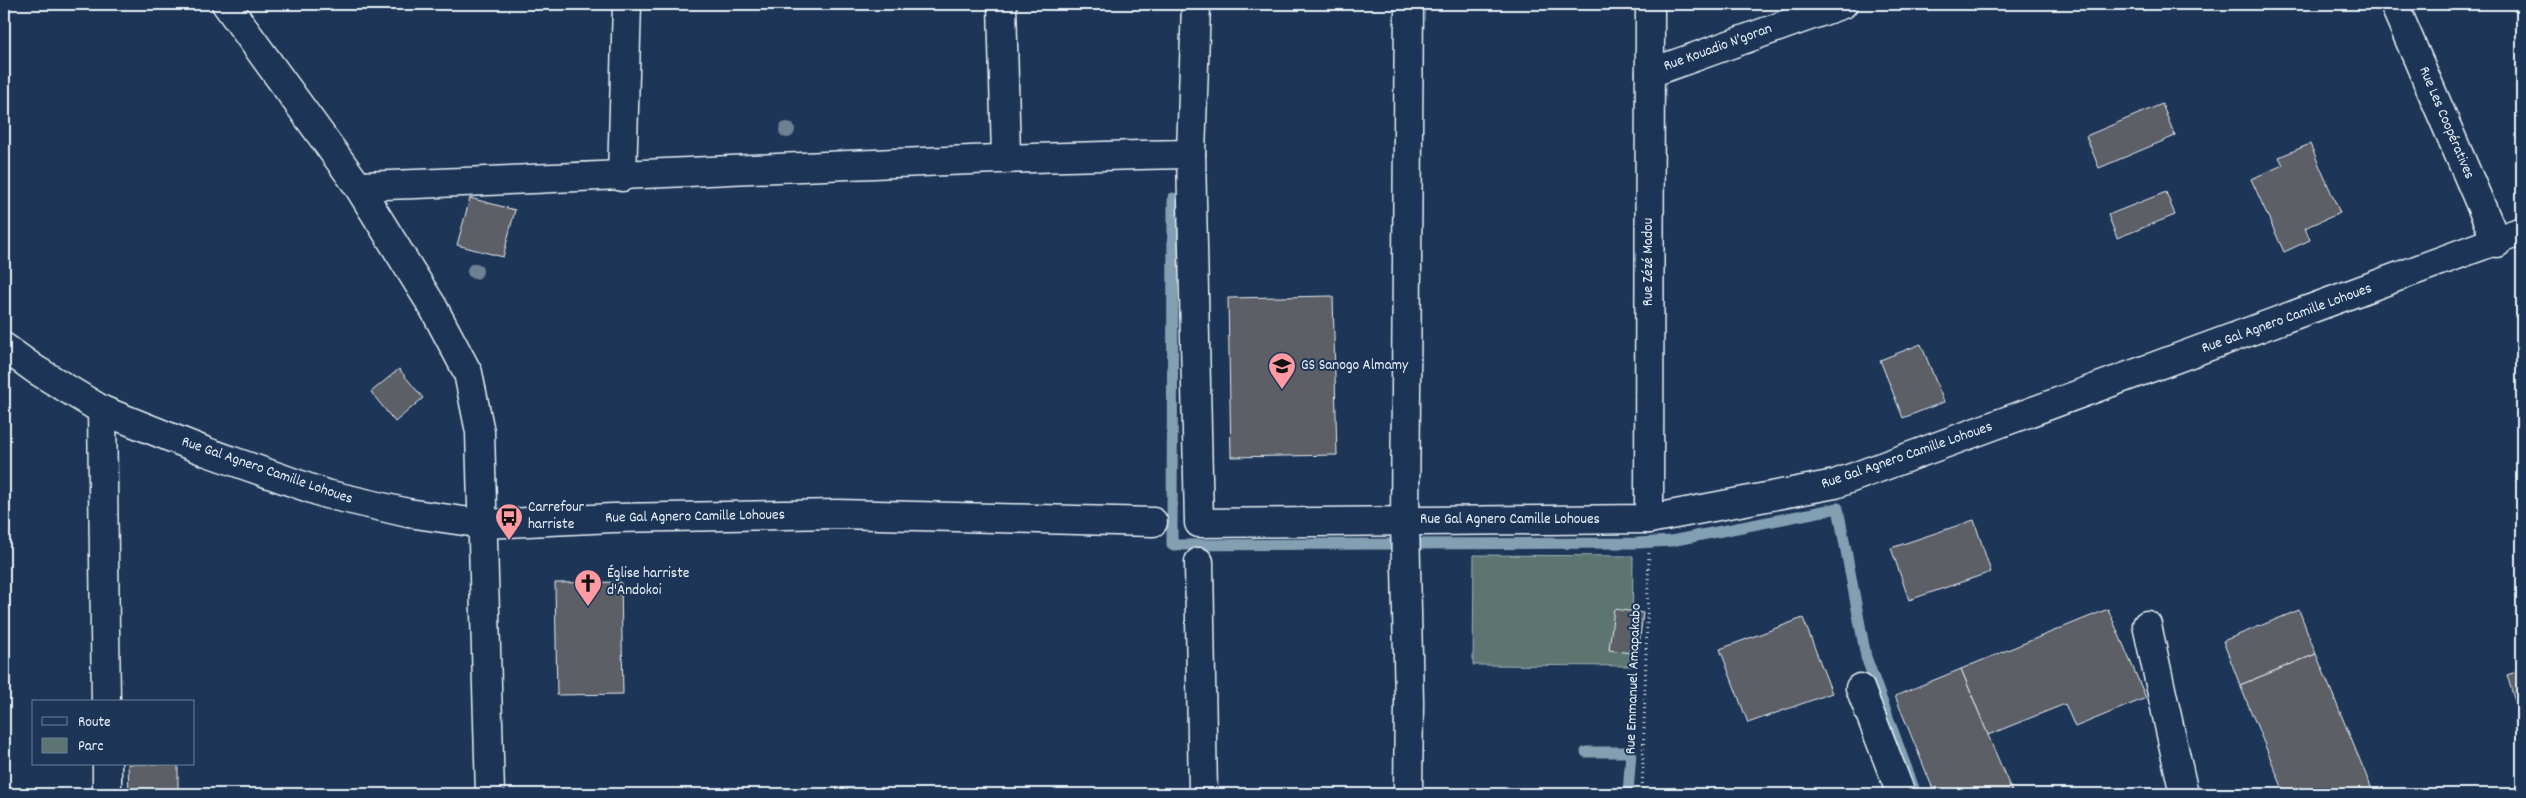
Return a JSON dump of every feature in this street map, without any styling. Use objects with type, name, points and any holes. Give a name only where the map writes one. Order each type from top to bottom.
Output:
[{"type":"street","points":[[226,4],[358,186],[433,307],[468,373],[480,432],[490,794]]},
{"type":"street","points":[[622,177],[627,4]]},
{"type":"street","points":[[1002,4],[1006,157]]},
{"type":"street","points":[[358,186],[622,177],[1006,157],[1191,154],[1196,4]]},
{"type":"street","points":[[1408,794],[1409,702],[1406,521],[1409,4]]},
{"type":"street","name":"Rue Zézé Madou","points":[[1649,519],[1650,4]]},
{"type":"street","name":"Rue Kouadio N’goran","points":[[1650,73],[1842,4]]},
{"type":"street","name":"Rue Les Coopératives","points":[[2394,4],[2514,240]]},
{"type":"street","name":"Rue Gal Agnero Camille Lohoues","points":[[1191,154],[1199,523],[1649,519],[1835,484],[2514,240]]},
{"type":"street","name":"Rue Gal Agnero Camille Lohoues","points":[[4,346],[36,370],[102,410],[208,452],[326,494],[408,514],[484,524],[613,518],[838,514],[1153,522]]},
{"type":"street","points":[[102,410],[106,700]]},
{"type":"street","points":[[1200,562],[1203,794]]},
{"type":"street","points":[[2147,625],[2184,794]]},
{"type":"street","points":[[1860,688],[1901,794]]},
{"type":"street","points":[[107,766],[107,794]]},
{"type":"path","name":"Rue Emmanuel Amapakabo","points":[[1642,794],[1649,565]]},
{"type":"green space","points":[[1474,555],[1633,556],[1632,666],[1473,665]]},
{"type":"building","points":[[2162,104],[2175,136],[2099,168],[2086,136]]},
{"type":"building","points":[[2310,144],[2340,213],[2305,228],[2310,240],[2284,252],[2251,179],[2283,165],[2279,157]]},
{"type":"building","points":[[2166,192],[2175,215],[2117,238],[2108,215]]},
{"type":"building","points":[[470,198],[515,210],[503,257],[457,245]]},
{"type":"building","points":[[1333,296],[1337,455],[1231,457],[1228,298]]},
{"type":"building","points":[[1921,344],[1944,402],[1903,418],[1880,360]]},
{"type":"building","points":[[399,369],[423,398],[395,422],[371,392]]},
{"type":"building","points":[[1974,520],[1991,572],[1909,600],[1891,548]]},
{"type":"building","points":[[621,582],[623,694],[557,695],[555,583]]},
{"type":"building","points":[[1614,609],[1643,613],[1638,654],[1609,650]]},
{"type":"building","points":[[2108,609],[2146,698],[2075,727],[2065,704],[1988,735],[1961,669]]},
{"type":"building","points":[[2299,610],[2316,654],[2240,685],[2223,641]]},
{"type":"building","points":[[1803,618],[1832,693],[1748,723],[1720,649]]},
{"type":"building","points":[[2316,654],[2374,794],[2285,794],[2240,685]]},
{"type":"building","points":[[1961,669],[2013,794],[1935,794],[1895,696]]},
{"type":"building","points":[[2522,670],[2522,725],[2507,675]]},
{"type":"building","points":[[128,766],[178,766],[178,794],[129,794]]},
{"type":"waterway","points":[[1173,198],[1172,545],[1638,543],[1671,541],[1838,508],[1866,657],[1916,794]]},
{"type":"waterway","points":[[1586,752],[1631,752],[1628,794]]},
{"type":"place","name":"GS Sanogo Almamy","points":[[1282,390]]},
{"type":"place","name":"Carrefour harriste","points":[[509,541]]},
{"type":"place","name":"Église harriste d'Andokoi","points":[[588,607]]}]
